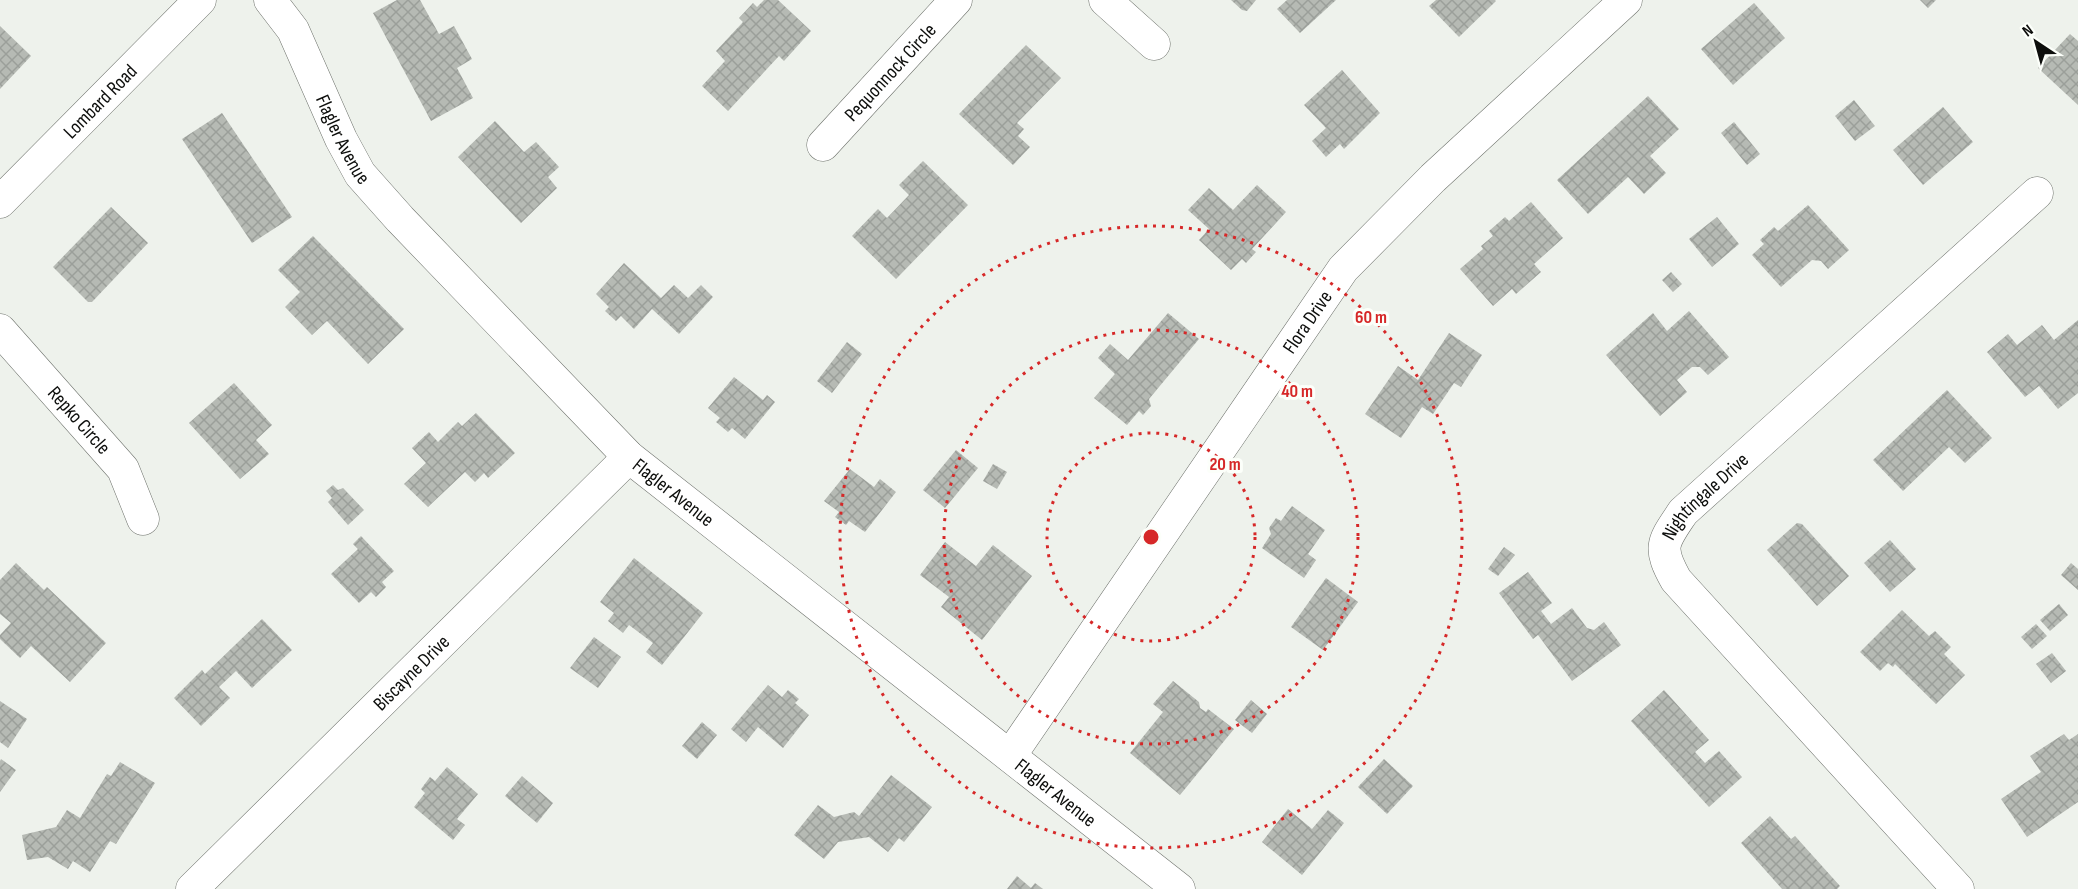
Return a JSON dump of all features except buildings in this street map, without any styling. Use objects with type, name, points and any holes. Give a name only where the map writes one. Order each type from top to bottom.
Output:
[{"type":"street","name":"Lombard Road","points":[[0,202],[200,0]]},
{"type":"street","name":"Flagler Avenue","points":[[270,0],[292,30],[341,139],[360,174],[400,219],[629,457],[1179,889]]},
{"type":"street","name":"Pequonnock Circle","points":[[823,145],[956,0]]},
{"type":"street","points":[[1105,0],[1154,44]]},
{"type":"street","name":"Flora Drive","points":[[1011,756],[1343,269],[1433,178],[1626,0]]},
{"type":"street","name":"Nightingale Drive","points":[[1958,889],[1676,580],[1665,561],[1664,541],[1683,512],[2037,193]]},
{"type":"street","name":"Repko Circle","points":[[0,330],[123,469],[143,519]]},
{"type":"street","name":"Biscayne Drive","points":[[192,889],[629,457]]}]
